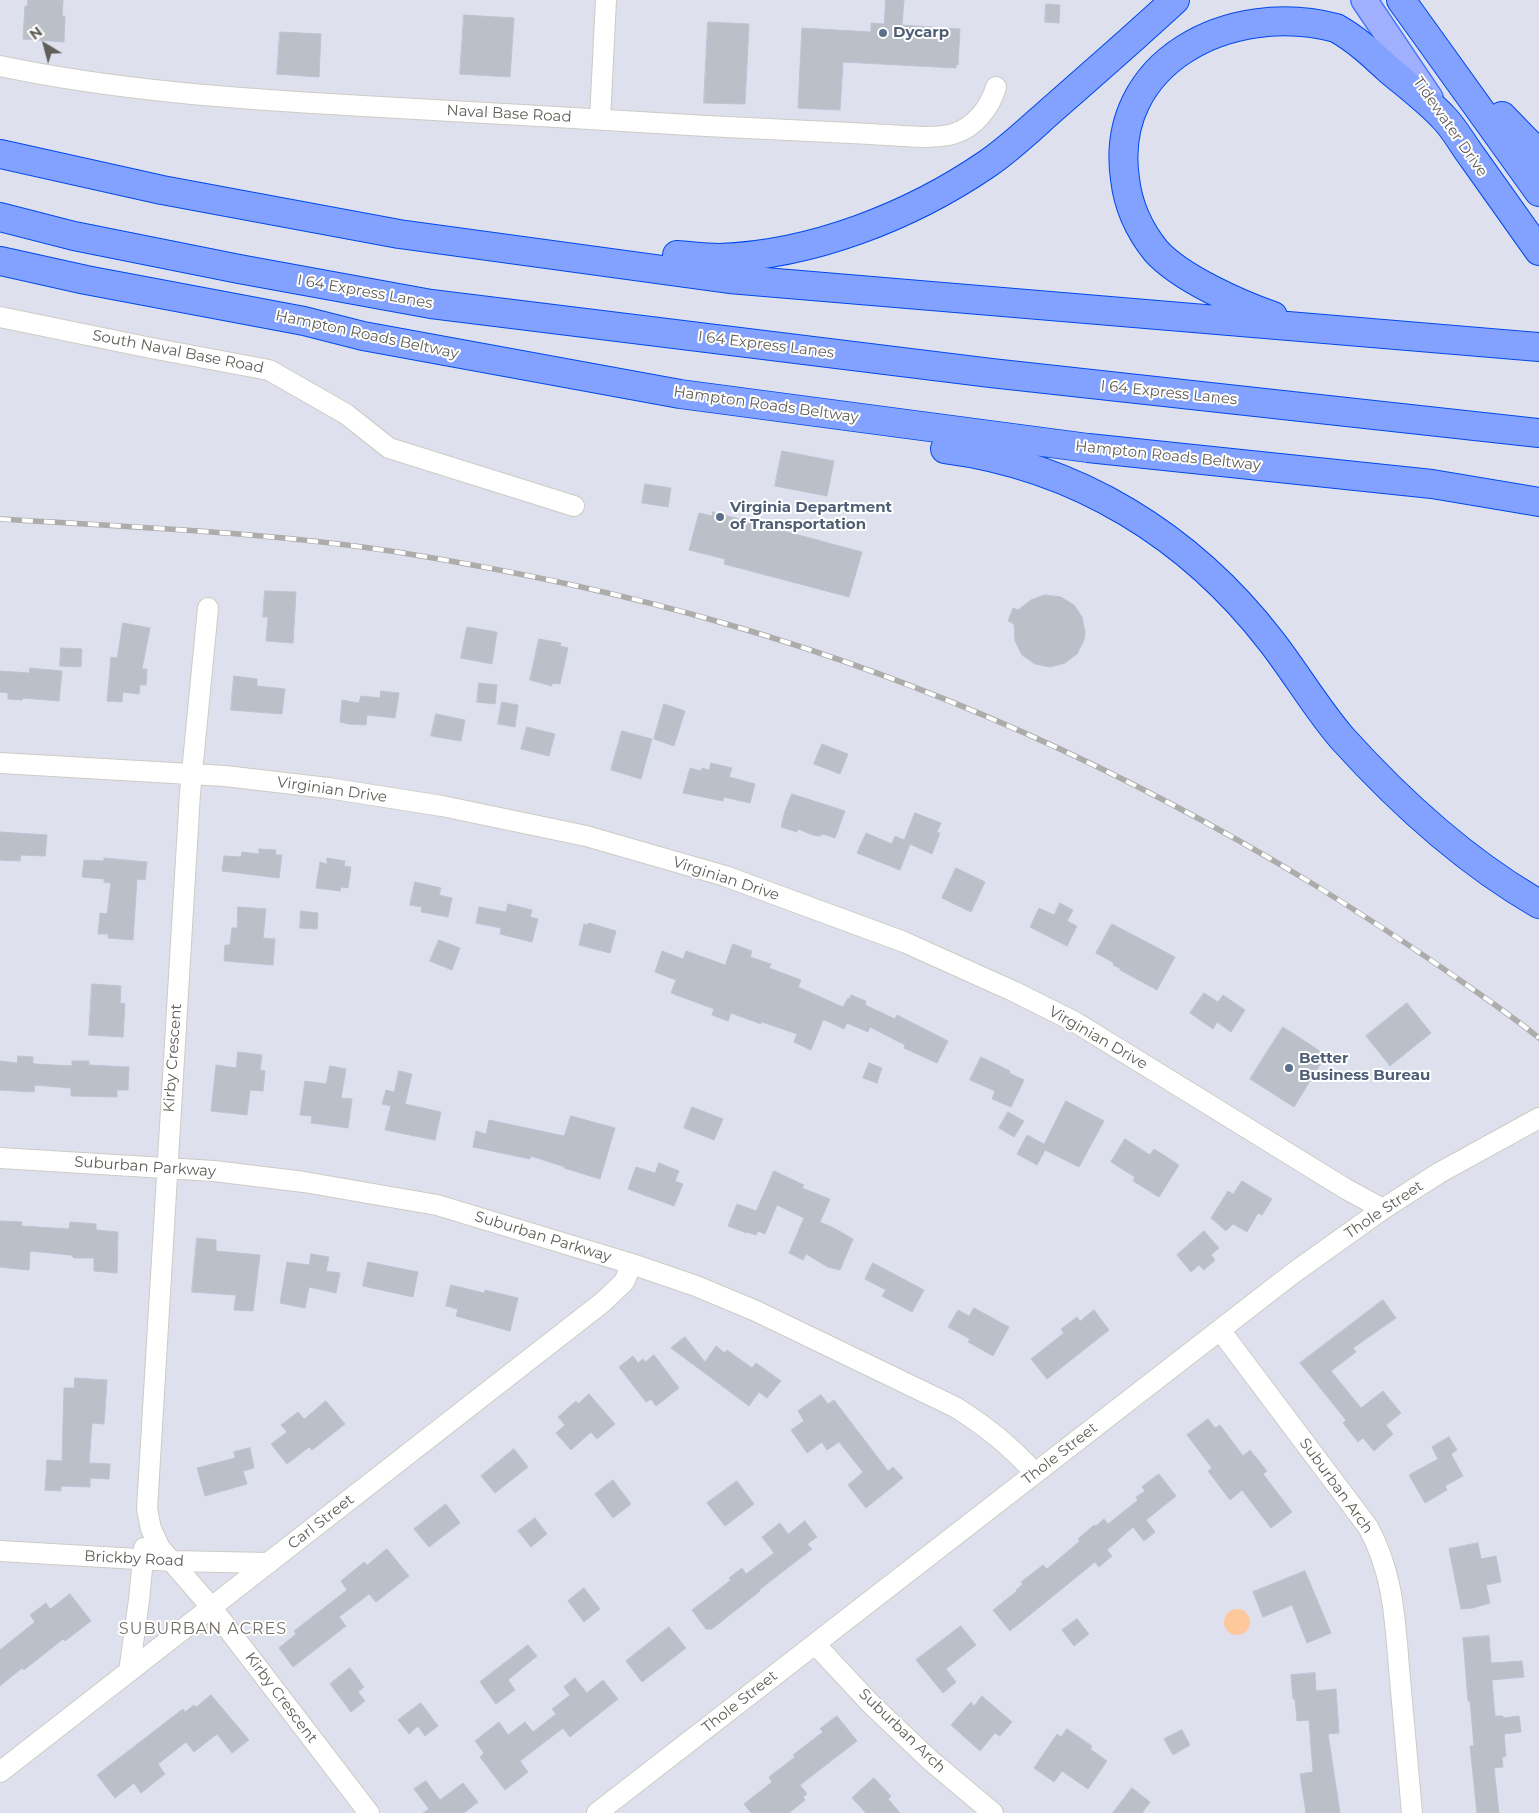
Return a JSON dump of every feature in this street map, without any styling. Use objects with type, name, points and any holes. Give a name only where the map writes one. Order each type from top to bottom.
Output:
[{"type":"highway","points":[[478,246],[718,258],[771,252],[855,231],[901,213],[953,185],[1003,152],[1114,56],[1175,0]]},
{"type":"highway","points":[[1401,0],[1539,192]]},
{"type":"highway","points":[[1303,327],[1257,310],[1213,290],[1170,265],[1156,251],[1142,231],[1126,190],[1123,165],[1123,139],[1129,114],[1139,91],[1154,68],[1172,48],[1198,29],[1217,19],[1243,13],[1290,12],[1312,17],[1337,28],[1360,43],[1444,117]]},
{"type":"highway","points":[[1423,32],[1464,73],[1511,127],[1539,154]]},
{"type":"highway","name":"Tidewater Drive","points":[[1444,117],[1539,251]]},
{"type":"highway","points":[[0,154],[162,190],[294,216],[478,246],[729,279],[1539,347]]},
{"type":"highway","name":"I 64 Express Lanes","points":[[0,217],[103,242],[431,304],[991,373],[1539,433]]},
{"type":"highway","name":"Hampton Roads Beltway","points":[[0,261],[96,282],[304,321],[363,336],[680,394],[1088,448],[1432,484],[1539,502]]},
{"type":"highway","points":[[363,336],[436,365],[714,418],[980,453],[1049,474],[1083,487],[1123,508],[1161,533],[1204,568],[1239,603],[1272,641],[1314,702],[1341,736],[1372,770],[1412,808],[1464,852],[1520,893],[1539,904]]},
{"type":"main road","name":"Tidewater Drive","points":[[1364,0],[1444,117]]},
{"type":"street","points":[[600,119],[606,0]]},
{"type":"street","name":"Naval Base Road","points":[[0,66],[48,77],[101,84],[253,98],[916,136],[950,135],[964,130],[976,121],[986,108],[996,87]]},
{"type":"street","name":"South Naval Base Road","points":[[0,317],[269,370],[346,414],[390,448],[574,506]]},
{"type":"street","name":"Kirby Crescent","points":[[129,1672],[139,1600],[147,1509],[192,774],[208,608]]},
{"type":"street","name":"Virginian Drive","points":[[0,763],[225,776],[328,788],[442,806],[586,836],[725,876],[904,942],[1013,991],[1075,1022],[1346,1189],[1383,1209]]},
{"type":"street","name":"Thole Street","points":[[597,1813],[1292,1274],[1383,1209],[1439,1173],[1539,1118]]},
{"type":"street","name":"Suburban Parkway","points":[[0,1158],[167,1167],[304,1182],[437,1205],[632,1264],[696,1286],[756,1311],[955,1407],[984,1426],[1011,1448],[1035,1473]]},
{"type":"street","name":"Carl Street","points":[[0,1772],[603,1302],[624,1282],[632,1264]]},
{"type":"street","name":"Suburban Arch","points":[[1220,1330],[1368,1527],[1378,1545],[1386,1568],[1393,1604],[1412,1813]]},
{"type":"street","name":"Kirby Crescent","points":[[147,1509],[154,1535],[160,1548],[212,1608],[369,1813]]},
{"type":"street","name":"Brickby Road","points":[[0,1551],[142,1560],[269,1563]]},
{"type":"street","name":"Suburban Arch","points":[[815,1644],[871,1704],[911,1742],[993,1813]]},
{"type":"shaded area","points":[[1237,1609],[1246,1613],[1250,1622],[1246,1631],[1237,1635],[1228,1631],[1224,1622],[1228,1613]]},
{"type":"building","points":[[28,0],[63,0],[62,16],[65,16],[64,42],[23,39],[25,6],[27,6]]},
{"type":"building","points":[[886,0],[904,0],[902,25],[960,29],[958,65],[956,65],[956,68],[843,62],[840,110],[798,108],[802,28],[871,32],[871,23],[884,24]]},
{"type":"building","points":[[1046,4],[1060,5],[1059,23],[1045,22]]},
{"type":"building","points":[[464,15],[514,18],[510,77],[460,74]]},
{"type":"building","points":[[708,22],[749,24],[745,104],[704,103]]},
{"type":"building","points":[[280,32],[321,34],[319,77],[277,74]]},
{"type":"building","points":[[782,451],[834,461],[827,496],[775,486]]},
{"type":"building","points":[[645,484],[671,488],[668,507],[642,503]]},
{"type":"building","points":[[713,512],[862,552],[849,597],[724,564],[725,559],[689,550],[699,513],[712,516]]},
{"type":"building","points":[[265,591],[296,592],[293,643],[266,641],[268,617],[263,617]]},
{"type":"building","points":[[1045,595],[1061,597],[1074,605],[1082,617],[1085,632],[1084,640],[1077,654],[1065,663],[1050,667],[1035,664],[1022,655],[1015,641],[1014,624],[1008,621],[1013,608],[1018,610],[1031,600]]},
{"type":"building","points":[[123,623],[150,628],[142,669],[147,669],[146,685],[140,685],[139,694],[123,692],[122,702],[107,701],[111,657],[117,658]]},
{"type":"building","points":[[467,627],[497,632],[492,664],[461,658]]},
{"type":"building","points":[[539,639],[561,643],[560,646],[568,648],[560,684],[552,683],[552,686],[530,680]]},
{"type":"building","points":[[61,648],[82,649],[81,667],[60,666]]},
{"type":"building","points":[[30,668],[62,671],[59,701],[23,698],[22,700],[8,699],[8,693],[0,692],[0,671],[29,673]]},
{"type":"building","points":[[234,676],[257,679],[257,686],[285,689],[282,714],[231,710]]},
{"type":"building","points":[[479,683],[497,685],[495,704],[477,702]]},
{"type":"building","points":[[381,691],[399,693],[395,718],[367,715],[366,725],[340,722],[342,700],[359,703],[361,696],[380,698]]},
{"type":"building","points":[[502,702],[518,705],[515,727],[498,724]]},
{"type":"building","points":[[664,704],[685,711],[674,746],[654,739]]},
{"type":"building","points":[[436,714],[465,720],[461,741],[431,736]]},
{"type":"building","points":[[527,727],[555,734],[549,756],[521,749]]},
{"type":"building","points":[[622,731],[652,739],[641,779],[611,770]]},
{"type":"building","points":[[822,744],[848,754],[840,774],[814,764]]},
{"type":"building","points":[[711,763],[732,768],[729,777],[755,784],[750,803],[724,797],[723,801],[683,793],[690,768],[701,771],[702,768],[709,770]]},
{"type":"building","points":[[792,794],[845,811],[835,838],[823,834],[820,836],[813,835],[798,829],[797,832],[781,827]]},
{"type":"building","points":[[915,813],[941,823],[937,832],[940,833],[932,854],[910,844],[900,870],[857,853],[866,833],[892,844],[895,836],[904,840]]},
{"type":"building","points":[[0,832],[47,835],[45,856],[21,855],[20,861],[0,860]]},
{"type":"building","points":[[259,849],[276,850],[275,855],[282,855],[279,878],[222,871],[224,856],[241,857],[242,852],[259,854]]},
{"type":"building","points":[[104,858],[147,862],[145,880],[137,879],[133,940],[108,938],[108,934],[98,934],[100,913],[107,914],[111,883],[104,882],[104,879],[82,877],[84,860],[104,861]]},
{"type":"building","points":[[327,858],[345,861],[344,866],[351,867],[348,888],[341,887],[340,891],[316,888],[320,862],[327,864]]},
{"type":"building","points":[[956,868],[985,882],[971,912],[942,898]]},
{"type":"building","points":[[415,882],[441,888],[439,895],[452,898],[448,917],[421,912],[422,907],[410,905]]},
{"type":"building","points":[[1060,903],[1073,910],[1067,921],[1077,926],[1067,946],[1030,927],[1039,908],[1054,915]]},
{"type":"building","points":[[508,904],[532,910],[530,917],[538,919],[532,942],[500,934],[501,928],[476,923],[479,907],[506,912]]},
{"type":"building","points":[[238,907],[266,909],[263,938],[275,939],[273,965],[224,961],[225,945],[230,945],[232,928],[237,928]]},
{"type":"building","points":[[301,911],[318,913],[317,929],[300,928]]},
{"type":"building","points":[[589,923],[616,931],[610,953],[579,945],[584,924],[588,925]]},
{"type":"building","points":[[1112,924],[1175,957],[1157,990],[1120,970],[1113,965],[1114,963],[1096,953]]},
{"type":"building","points":[[439,940],[460,948],[452,970],[430,961]]},
{"type":"building","points":[[733,944],[752,951],[750,957],[771,964],[769,968],[801,980],[798,987],[843,1007],[851,995],[866,1001],[865,1005],[895,1019],[897,1015],[948,1041],[937,1063],[904,1048],[905,1045],[870,1027],[868,1032],[847,1023],[844,1029],[825,1020],[823,1020],[811,1050],[794,1042],[797,1034],[731,1013],[728,1021],[712,1015],[714,1009],[671,993],[676,980],[655,972],[662,951],[683,959],[686,951],[725,965]]},
{"type":"building","points":[[92,984],[121,986],[120,1003],[125,1004],[123,1037],[89,1035]]},
{"type":"building","points":[[1204,993],[1218,1002],[1223,995],[1245,1010],[1231,1032],[1217,1022],[1213,1029],[1190,1013]]},
{"type":"building","points":[[1407,1003],[1431,1033],[1390,1066],[1366,1036]]},
{"type":"building","points":[[1283,1027],[1326,1055],[1294,1107],[1250,1079]]},
{"type":"building","points":[[238,1052],[262,1055],[260,1070],[265,1071],[263,1091],[250,1090],[247,1115],[211,1111],[216,1065],[236,1068]]},
{"type":"building","points":[[18,1056],[33,1057],[33,1063],[35,1064],[72,1066],[72,1061],[89,1061],[89,1065],[129,1067],[128,1090],[117,1090],[117,1097],[71,1096],[71,1088],[35,1085],[34,1092],[0,1090],[0,1061],[17,1063]]},
{"type":"building","points":[[981,1057],[1024,1080],[1011,1107],[992,1099],[995,1091],[970,1080]]},
{"type":"building","points":[[869,1063],[882,1068],[877,1083],[863,1078]]},
{"type":"building","points":[[330,1066],[346,1069],[341,1098],[352,1099],[348,1128],[311,1123],[312,1116],[300,1115],[305,1081],[326,1084]]},
{"type":"building","points":[[399,1071],[412,1074],[405,1104],[441,1112],[435,1140],[385,1130],[391,1106],[382,1104],[386,1090],[394,1092]]},
{"type":"building","points":[[1066,1101],[1104,1121],[1079,1167],[1045,1150],[1037,1165],[1017,1154],[1027,1135],[1044,1144]]},
{"type":"building","points":[[692,1107],[723,1119],[714,1140],[684,1128]]},
{"type":"building","points":[[1008,1112],[1024,1121],[1014,1137],[999,1128]]},
{"type":"building","points":[[571,1116],[615,1128],[600,1179],[531,1156],[530,1159],[473,1147],[476,1131],[486,1134],[489,1120],[564,1136]]},
{"type":"building","points":[[1125,1139],[1150,1155],[1154,1149],[1179,1165],[1159,1197],[1133,1181],[1135,1177],[1111,1162]]},
{"type":"building","points":[[659,1163],[679,1171],[675,1181],[683,1184],[674,1206],[628,1189],[636,1167],[655,1173]]},
{"type":"building","points":[[774,1171],[804,1185],[802,1188],[830,1199],[820,1222],[853,1239],[840,1270],[828,1267],[806,1254],[803,1260],[789,1253],[804,1218],[777,1205],[765,1234],[758,1231],[756,1235],[728,1226],[737,1204],[756,1211]]},
{"type":"building","points":[[1242,1181],[1272,1199],[1262,1215],[1258,1213],[1247,1232],[1233,1224],[1226,1231],[1211,1218],[1228,1191],[1233,1194]]},
{"type":"building","points":[[0,1221],[22,1222],[21,1226],[69,1229],[70,1222],[96,1224],[96,1230],[118,1232],[117,1273],[94,1271],[94,1258],[74,1258],[71,1255],[30,1251],[29,1270],[0,1267]]},
{"type":"building","points":[[1204,1231],[1219,1248],[1211,1255],[1215,1260],[1204,1270],[1199,1265],[1191,1272],[1177,1255]]},
{"type":"building","points":[[197,1238],[216,1240],[216,1251],[260,1255],[253,1311],[234,1310],[236,1295],[192,1292]]},
{"type":"building","points":[[311,1254],[329,1257],[326,1271],[340,1273],[336,1293],[309,1287],[305,1308],[280,1303],[287,1262],[309,1265]]},
{"type":"building","points":[[368,1262],[418,1272],[413,1297],[363,1286]]},
{"type":"building","points":[[873,1263],[924,1290],[912,1312],[882,1296],[886,1290],[865,1279]]},
{"type":"building","points":[[451,1285],[484,1293],[485,1290],[518,1298],[510,1331],[456,1316],[458,1309],[446,1306]]},
{"type":"building","points":[[1383,1300],[1396,1318],[1353,1348],[1356,1352],[1331,1371],[1361,1408],[1383,1391],[1401,1413],[1386,1425],[1393,1434],[1374,1451],[1363,1438],[1358,1442],[1343,1423],[1346,1420],[1300,1363]]},
{"type":"building","points":[[974,1308],[1009,1327],[993,1356],[968,1342],[970,1339],[948,1327],[958,1310],[969,1316]]},
{"type":"building","points":[[1094,1310],[1109,1330],[1047,1379],[1031,1359],[1064,1333],[1061,1329],[1077,1317],[1080,1321]]},
{"type":"building","points":[[685,1337],[705,1362],[716,1346],[725,1353],[727,1350],[752,1368],[756,1363],[781,1381],[767,1398],[759,1392],[749,1406],[671,1348]]},
{"type":"building","points":[[654,1355],[679,1388],[656,1406],[651,1399],[646,1402],[619,1367],[633,1356],[638,1363],[643,1359],[645,1362]]},
{"type":"building","points":[[75,1378],[107,1380],[104,1424],[92,1423],[89,1463],[110,1464],[109,1479],[90,1478],[90,1487],[61,1486],[61,1491],[45,1490],[47,1460],[62,1461],[64,1388],[74,1388]]},
{"type":"building","points":[[589,1394],[615,1424],[597,1439],[591,1432],[571,1450],[556,1433],[565,1425],[558,1417],[576,1401],[578,1404]]},
{"type":"building","points":[[821,1395],[828,1404],[834,1400],[888,1471],[893,1467],[903,1478],[866,1508],[848,1485],[863,1472],[839,1442],[827,1450],[822,1442],[807,1453],[791,1430],[804,1421],[798,1411]]},
{"type":"building","points":[[326,1401],[345,1424],[312,1450],[309,1447],[287,1464],[271,1444],[287,1432],[281,1425],[298,1412],[304,1419]]},
{"type":"building","points":[[1208,1419],[1215,1428],[1220,1425],[1243,1456],[1250,1450],[1267,1471],[1263,1474],[1292,1512],[1271,1528],[1242,1490],[1230,1500],[1208,1471],[1212,1468],[1187,1435]]},
{"type":"building","points":[[1449,1437],[1457,1450],[1451,1454],[1463,1476],[1445,1486],[1447,1490],[1425,1503],[1409,1475],[1438,1459],[1432,1447]]},
{"type":"building","points":[[250,1448],[254,1468],[243,1471],[247,1484],[205,1496],[197,1468],[235,1458],[234,1452]]},
{"type":"building","points":[[514,1449],[528,1467],[495,1493],[481,1476]]},
{"type":"building","points":[[1159,1474],[1176,1496],[1146,1520],[1155,1532],[1144,1541],[1133,1527],[1107,1550],[1112,1556],[1099,1567],[1095,1562],[1010,1631],[993,1610],[1017,1591],[1023,1584],[1021,1582],[1043,1565],[1047,1569],[1080,1541],[1078,1539],[1094,1525],[1096,1526],[1104,1519],[1108,1524],[1138,1500],[1136,1497],[1145,1491],[1142,1487]]},
{"type":"building","points":[[613,1480],[631,1504],[613,1518],[595,1494]]},
{"type":"building","points":[[737,1481],[754,1504],[725,1526],[707,1503]]},
{"type":"building","points":[[446,1504],[460,1523],[429,1547],[414,1529]]},
{"type":"building","points":[[535,1518],[547,1534],[531,1547],[518,1531]]},
{"type":"building","points":[[805,1521],[817,1537],[807,1544],[812,1549],[712,1629],[706,1629],[692,1610],[731,1580],[729,1578],[742,1568],[746,1574],[774,1553],[762,1537],[780,1523],[788,1534]]},
{"type":"building","points":[[1478,1543],[1481,1559],[1496,1556],[1501,1582],[1486,1585],[1490,1603],[1461,1609],[1449,1549]]},
{"type":"building","points":[[387,1549],[409,1576],[376,1602],[369,1594],[339,1617],[346,1626],[293,1667],[279,1648],[296,1634],[294,1631],[347,1590],[341,1581],[364,1562],[367,1565]]},
{"type":"building","points":[[1305,1571],[1331,1633],[1307,1643],[1292,1605],[1263,1617],[1253,1592]]},
{"type":"building","points":[[584,1588],[600,1609],[584,1622],[568,1601]]},
{"type":"building","points":[[70,1594],[91,1621],[65,1641],[63,1639],[24,1670],[22,1668],[0,1686],[0,1650],[35,1622],[30,1615],[46,1603],[50,1609]]},
{"type":"building","points":[[1077,1619],[1089,1634],[1074,1646],[1062,1630]]},
{"type":"building","points":[[961,1626],[976,1645],[946,1669],[956,1682],[943,1693],[916,1660]]},
{"type":"building","points":[[669,1627],[686,1648],[642,1682],[626,1661]]},
{"type":"building","points":[[1489,1636],[1491,1663],[1522,1661],[1524,1677],[1492,1680],[1495,1716],[1503,1716],[1503,1718],[1519,1716],[1521,1732],[1504,1734],[1506,1756],[1502,1757],[1503,1767],[1494,1768],[1499,1813],[1477,1813],[1470,1746],[1474,1746],[1463,1638]]},
{"type":"building","points":[[528,1645],[537,1656],[508,1680],[515,1690],[496,1704],[480,1682]]},
{"type":"building","points":[[350,1668],[364,1687],[358,1692],[365,1701],[351,1712],[330,1684]]},
{"type":"building","points":[[1315,1673],[1316,1691],[1336,1689],[1339,1733],[1328,1734],[1340,1813],[1306,1813],[1300,1774],[1313,1772],[1309,1720],[1297,1721],[1291,1675]]},
{"type":"building","points":[[575,1678],[587,1693],[603,1680],[618,1699],[570,1737],[563,1728],[520,1761],[528,1772],[505,1790],[480,1757],[484,1753],[475,1741],[499,1722],[508,1735],[525,1722],[533,1732],[556,1714],[552,1709],[570,1695],[564,1687]]},
{"type":"building","points":[[211,1695],[249,1740],[232,1753],[217,1734],[194,1752],[186,1742],[158,1764],[165,1774],[141,1793],[134,1783],[115,1798],[97,1775],[183,1709],[185,1712],[194,1705],[196,1707]]},
{"type":"building","points":[[982,1696],[1012,1722],[1000,1736],[995,1733],[980,1751],[951,1725],[971,1702],[974,1706]]},
{"type":"building","points":[[421,1703],[438,1726],[425,1736],[418,1726],[409,1734],[398,1720]]},
{"type":"building","points":[[837,1716],[857,1741],[800,1785],[807,1794],[803,1797],[805,1800],[789,1813],[751,1813],[744,1804],[772,1782],[769,1777],[795,1757],[793,1755],[823,1732],[820,1729]]},
{"type":"building","points":[[1067,1729],[1092,1746],[1090,1749],[1107,1761],[1088,1789],[1062,1771],[1054,1782],[1034,1768],[1057,1734],[1061,1737]]},
{"type":"building","points":[[1182,1730],[1190,1745],[1173,1755],[1164,1739]]},
{"type":"building","points":[[874,1778],[891,1796],[888,1799],[900,1813],[866,1813],[852,1798]]},
{"type":"building","points":[[426,1781],[440,1800],[463,1783],[478,1802],[464,1813],[423,1813],[429,1809],[414,1789]]},
{"type":"building","points":[[1132,1788],[1150,1802],[1142,1813],[1113,1813]]},
{"type":"railway","points":[[0,519],[249,535],[397,552],[481,566],[606,593],[689,613],[806,649],[882,675],[1030,735],[1174,805],[1313,884],[1360,914],[1438,965],[1539,1038]]},
{"type":"place","name":"Dycarp","points":[[883,33]]},
{"type":"place","name":"Virginia Department of Transportation","points":[[720,517]]},
{"type":"place","name":"Better Business Bureau","points":[[1289,1068]]},
{"type":"district","name":"SUBURBAN ACRES","points":[[203,1629]]}]
